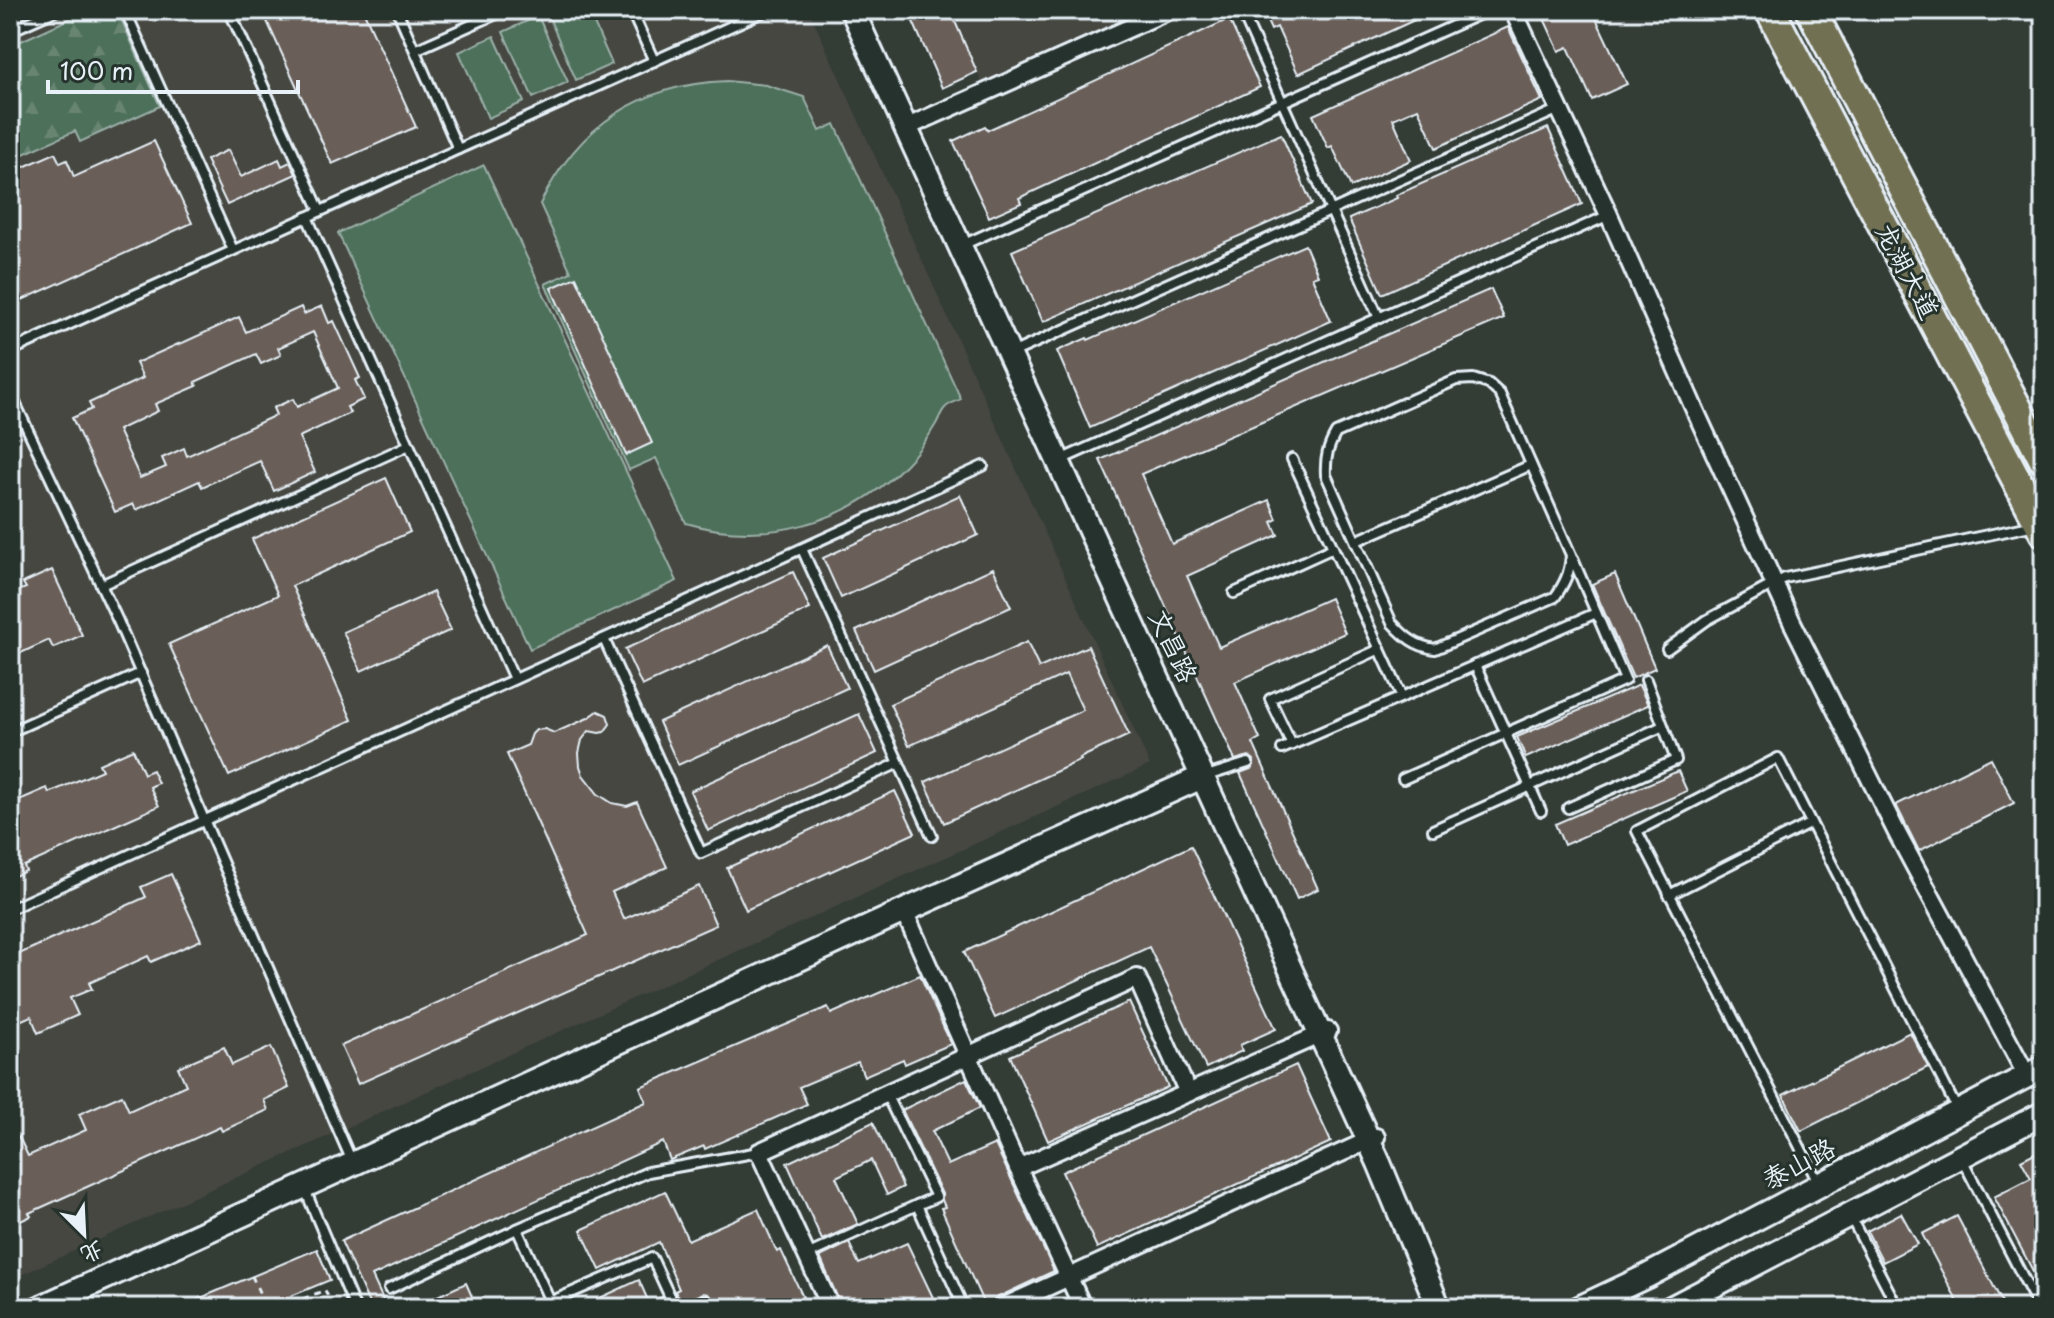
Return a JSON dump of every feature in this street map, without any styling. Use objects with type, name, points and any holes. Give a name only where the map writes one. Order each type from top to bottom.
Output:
[{"type":"highway","name":"龙湖大道","points":[[1770,10],[2042,528]]},
{"type":"highway","name":"龙湖大道","points":[[1811,10],[2044,460]]},
{"type":"street","name":"文昌路","points":[[852,10],[1058,461],[1208,776],[1372,1139],[1439,1308]]},
{"type":"street","points":[[905,128],[1170,10]]},
{"type":"street","points":[[1513,10],[1609,215],[1774,584],[1898,835],[2036,1072]]},
{"type":"street","points":[[39,1308],[904,911],[1208,776]]},
{"type":"street","points":[[904,911],[1083,1308]]},
{"type":"street","points":[[831,1308],[759,1152],[1137,978],[1188,1093]]},
{"type":"street","points":[[1018,1168],[1324,1033]]},
{"type":"street","name":"泰山路","points":[[1579,1308],[1647,1276],[2036,1072]]},
{"type":"street","points":[[1671,1308],[2044,1113]]},
{"type":"street","points":[[1001,1308],[1372,1139]]},
{"type":"lane","points":[[10,31],[57,10]]},
{"type":"lane","points":[[125,10],[233,250]]},
{"type":"lane","points":[[229,10],[320,211]]},
{"type":"lane","points":[[397,10],[458,149]]},
{"type":"lane","points":[[415,50],[505,10]]},
{"type":"lane","points":[[631,10],[654,61]]},
{"type":"lane","points":[[10,351],[767,10]]},
{"type":"lane","points":[[1241,10],[1379,318]]},
{"type":"lane","points":[[960,246],[1489,10]]},
{"type":"lane","points":[[1009,355],[1559,109]]},
{"type":"lane","points":[[1058,461],[1609,215]]},
{"type":"lane","points":[[307,217],[514,679]]},
{"type":"lane","points":[[1403,779],[1625,680],[1571,555],[1500,394],[1489,384],[1473,379],[1456,380],[1336,433],[1325,458],[1326,475],[1392,623],[1406,639],[1435,649],[1555,597],[1570,569],[1571,555]]},
{"type":"lane","points":[[10,392],[141,673],[353,1165]]},
{"type":"lane","points":[[101,585],[409,445]]},
{"type":"lane","points":[[1292,459],[1402,697]]},
{"type":"lane","points":[[1356,541],[1531,465]]},
{"type":"lane","points":[[10,909],[983,466]]},
{"type":"lane","points":[[1667,649],[1707,620],[1785,578],[2042,528]]},
{"type":"lane","points":[[1234,593],[1333,548]]},
{"type":"lane","points":[[802,549],[932,836]]},
{"type":"lane","points":[[1282,749],[1596,613]]},
{"type":"lane","points":[[604,639],[701,853],[899,763]]},
{"type":"lane","points":[[1292,745],[1270,699],[1380,649]]},
{"type":"lane","points":[[1475,665],[1541,811]]},
{"type":"lane","points":[[10,732],[141,673]]},
{"type":"lane","points":[[1568,808],[1676,760],[1646,680]]},
{"type":"lane","points":[[1433,830],[1663,726]]},
{"type":"lane","points":[[1820,1185],[1637,831],[1778,758],[1959,1112]]},
{"type":"lane","points":[[1208,776],[1248,763]]},
{"type":"lane","points":[[1669,895],[1811,823]]},
{"type":"lane","points":[[807,1255],[936,1197],[886,1093]]},
{"type":"lane","points":[[389,1289],[648,1172],[759,1152]]},
{"type":"lane","points":[[1961,1157],[2039,1308]]},
{"type":"lane","points":[[306,1192],[355,1308]]},
{"type":"lane","points":[[917,1205],[964,1308]]},
{"type":"lane","points":[[1850,1215],[1898,1308]]},
{"type":"lane","points":[[517,1229],[551,1305]]},
{"type":"lane","points":[[536,1308],[551,1305],[652,1258],[675,1308]]},
{"type":"path","points":[[252,1276],[266,1308]]},
{"type":"path","points":[[281,1308],[325,1290],[333,1308]]},
{"type":"shaded area","points":[[10,10],[809,10],[1150,765],[10,1280]]},
{"type":"shaded area","points":[[950,10],[1145,10],[983,85]]},
{"type":"green space","points":[[89,10],[117,10],[160,106],[80,142],[75,131],[10,160],[10,46]]},
{"type":"green space","points":[[554,10],[588,10],[612,64],[576,80],[547,13]]},
{"type":"green space","points":[[538,16],[568,82],[533,98],[503,32]]},
{"type":"green space","points":[[494,36],[524,102],[488,118],[459,52]]},
{"type":"green space","points":[[727,81],[766,85],[804,97],[820,131],[835,124],[961,399],[945,408],[919,450],[884,485],[832,515],[804,525],[775,530],[716,530],[686,523],[656,458],[629,470],[545,284],[571,272],[540,204],[573,152],[615,114],[640,101],[696,84]]},
{"type":"green space","points":[[484,165],[677,581],[530,649],[338,233]]},
{"type":"building","points":[[286,10],[363,10],[416,127],[332,164],[266,19]]},
{"type":"building","points":[[908,10],[950,10],[977,72],[942,88]]},
{"type":"building","points":[[1262,10],[1436,10],[1298,74],[1277,27],[1271,30]]},
{"type":"building","points":[[1540,10],[1592,10],[1627,84],[1592,100],[1568,47],[1559,51]]},
{"type":"building","points":[[1229,19],[1260,87],[1019,198],[1021,203],[989,217],[953,141],[985,126],[988,130]]},
{"type":"building","points":[[1508,27],[1542,100],[1436,148],[1418,108],[1393,119],[1411,160],[1351,187],[1313,115]]},
{"type":"building","points":[[1548,128],[1582,204],[1382,294],[1349,219]]},
{"type":"building","points":[[1281,134],[1312,204],[1043,322],[1012,251]]},
{"type":"building","points":[[154,141],[192,223],[20,301],[10,280],[10,173],[55,153],[60,163],[67,160],[74,177]]},
{"type":"building","points":[[228,150],[241,177],[279,159],[282,166],[290,162],[296,174],[227,205],[206,160]]},
{"type":"building","points":[[1305,245],[1318,275],[1312,277],[1331,321],[1090,428],[1057,351]]},
{"type":"building","points":[[576,277],[652,443],[626,455],[551,288]]},
{"type":"building","points":[[1491,289],[1504,318],[1141,474],[1172,544],[1269,500],[1277,519],[1272,522],[1278,535],[1187,576],[1219,647],[1330,598],[1345,633],[1235,682],[1260,739],[1253,743],[1318,889],[1297,899],[1240,773],[1253,768],[1254,760],[1249,756],[1235,760],[1100,460]]},
{"type":"building","points":[[322,306],[329,323],[334,321],[360,378],[355,380],[364,399],[347,407],[350,413],[299,437],[315,472],[274,491],[260,461],[202,487],[199,481],[136,510],[133,504],[115,512],[72,418],[92,409],[89,403],[143,378],[136,363],[178,344],[239,317],[246,332],[301,307],[304,314]],"holes":[[[313,332],[338,388],[297,407],[293,399],[273,408],[276,415],[187,456],[184,448],[162,458],[166,467],[140,478],[118,430],[158,411],[155,404],[197,386],[195,382],[256,354],[261,364],[281,355],[278,348]]]},
{"type":"building","points":[[386,478],[410,532],[292,586],[352,720],[229,776],[169,644],[278,595],[252,539]]},
{"type":"building","points":[[960,495],[978,535],[841,598],[823,558]]},
{"type":"building","points":[[993,568],[1011,607],[874,670],[856,631]]},
{"type":"building","points":[[52,570],[82,635],[53,648],[49,640],[10,658],[10,594],[26,588],[23,583]]},
{"type":"building","points":[[793,572],[810,609],[642,686],[625,649]]},
{"type":"building","points":[[1615,574],[1655,668],[1633,678],[1592,584]]},
{"type":"building","points":[[433,592],[451,630],[361,671],[343,632]]},
{"type":"building","points":[[1027,642],[1039,668],[1088,646],[1129,735],[944,823],[925,782],[1083,710],[1066,674],[909,746],[890,704]]},
{"type":"building","points":[[827,645],[847,688],[678,765],[659,722]]},
{"type":"building","points":[[1639,685],[1648,705],[1526,758],[1517,737]]},
{"type":"building","points":[[598,711],[607,715],[610,724],[604,732],[589,731],[582,740],[579,753],[583,775],[598,794],[612,803],[627,806],[637,802],[667,867],[612,892],[624,919],[699,886],[716,925],[358,1084],[341,1046],[588,935],[507,754],[528,745],[536,730],[545,729],[554,733]]},
{"type":"building","points":[[859,714],[877,753],[708,831],[690,791]]},
{"type":"building","points":[[133,749],[144,774],[152,770],[158,783],[150,787],[159,806],[24,866],[26,871],[10,878],[10,804],[47,788],[49,793],[102,770],[99,764]]},
{"type":"building","points":[[1991,758],[2014,803],[1919,851],[1896,805]]},
{"type":"building","points":[[1678,771],[1687,791],[1564,845],[1555,824]]},
{"type":"building","points":[[895,791],[915,833],[746,910],[727,868]]},
{"type":"building","points":[[1191,846],[1276,1029],[1240,1045],[1242,1051],[1206,1068],[1149,947],[995,1018],[964,952]]},
{"type":"building","points":[[171,874],[201,940],[151,962],[148,956],[89,983],[92,989],[70,998],[78,1015],[38,1033],[31,1016],[10,1025],[10,958],[146,897],[141,887]]},
{"type":"building","points":[[920,975],[951,1044],[905,1064],[903,1059],[864,1076],[858,1062],[799,1087],[807,1104],[705,1149],[704,1146],[670,1160],[663,1142],[372,1276],[387,1308],[371,1308],[341,1241],[646,1102],[640,1087],[828,1007],[831,1014]]},
{"type":"building","points":[[1129,1002],[1168,1087],[1048,1141],[1010,1056]]},
{"type":"building","points":[[1910,1032],[1928,1067],[1801,1131],[1783,1095]]},
{"type":"building","points":[[224,1047],[232,1065],[271,1047],[289,1088],[264,1100],[268,1110],[222,1131],[220,1127],[29,1213],[31,1216],[10,1226],[10,1141],[19,1137],[28,1156],[86,1130],[79,1114],[122,1095],[129,1111],[186,1085],[178,1067]]},
{"type":"building","points":[[1296,1065],[1331,1142],[1097,1248],[1062,1172]]},
{"type":"building","points":[[966,1079],[980,1108],[932,1131],[948,1165],[995,1144],[1054,1271],[996,1298],[985,1307],[941,1208],[945,1207],[942,1194],[902,1110]]},
{"type":"building","points":[[873,1122],[903,1187],[887,1195],[871,1160],[836,1177],[858,1224],[822,1240],[787,1163]]},
{"type":"building","points":[[2044,1148],[2044,1292],[1994,1197],[2031,1178],[2021,1160]]},
{"type":"building","points":[[665,1191],[688,1240],[758,1209],[777,1252],[781,1250],[808,1308],[716,1308],[712,1298],[703,1293],[682,1307],[675,1291],[679,1289],[659,1242],[600,1270],[581,1230]]},
{"type":"building","points":[[1901,1213],[1918,1244],[1883,1262],[1867,1231]]},
{"type":"building","points":[[1957,1216],[2005,1308],[1987,1308],[1985,1303],[1975,1308],[1961,1308],[1922,1234]]},
{"type":"building","points":[[849,1243],[859,1264],[907,1243],[938,1308],[842,1308],[820,1257]]},
{"type":"building","points":[[317,1249],[330,1280],[262,1308],[177,1308]]},
{"type":"building","points":[[639,1280],[649,1303],[662,1297],[667,1308],[578,1308]]},
{"type":"building","points":[[466,1283],[477,1308],[411,1308]]}]
